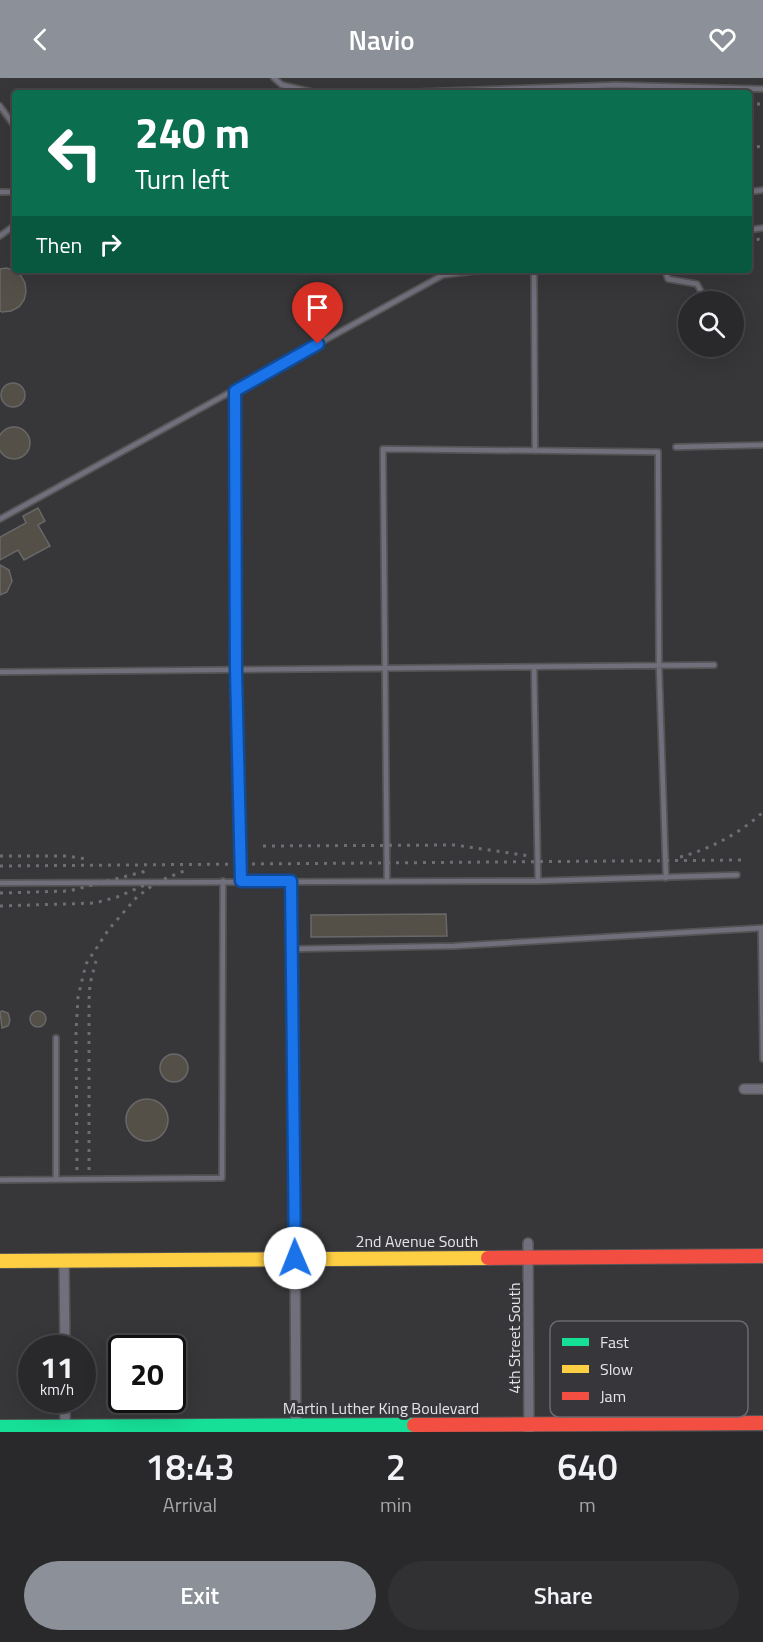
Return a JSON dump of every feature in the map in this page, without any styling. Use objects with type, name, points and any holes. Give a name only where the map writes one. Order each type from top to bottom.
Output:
[{"type":"street","points":[[744,1089],[763,1089]]},
{"type":"street","name":"2nd Avenue South","points":[[0,1261],[295,1258],[528,1250],[763,1256]]},
{"type":"street","name":"4th Street South","points":[[528,1250],[529,1428]]},
{"type":"street","points":[[295,1258],[296,1429]]},
{"type":"street","points":[[64,1260],[65,1335]]},
{"type":"street","points":[[65,1413],[65,1429]]},
{"type":"street","name":"Martin Luther King Boulevard","points":[[0,1427],[65,1429],[529,1428],[763,1423]]},
{"type":"lane","points":[[274,78],[282,86],[302,90]]},
{"type":"lane","points":[[484,90],[615,86],[763,89]]},
{"type":"lane","points":[[0,106],[12,123]]},
{"type":"lane","points":[[0,519],[443,275],[459,273]]},
{"type":"lane","points":[[534,273],[535,451]]},
{"type":"lane","points":[[666,273],[668,279],[697,284],[701,291]]},
{"type":"lane","points":[[235,391],[236,670],[241,881]]},
{"type":"lane","points":[[676,447],[763,445]]},
{"type":"lane","points":[[387,881],[383,449],[658,453],[659,666],[666,878]]},
{"type":"lane","points":[[0,672],[714,665]]},
{"type":"lane","points":[[534,667],[538,881]]},
{"type":"lane","points":[[0,883],[538,881],[737,875]]},
{"type":"lane","points":[[0,1180],[222,1178],[223,881]]},
{"type":"lane","points":[[291,881],[295,1258]]},
{"type":"lane","points":[[291,949],[454,946],[762,928],[763,1059]]},
{"type":"lane","points":[[56,1038],[56,1178]]},
{"type":"building","points":[[0,269],[12,270],[12,273],[18,273],[25,283],[24,300],[19,307],[11,311],[0,311]]},
{"type":"building","points":[[13,383],[22,386],[25,395],[22,404],[13,407],[4,404],[1,395],[4,386]]},
{"type":"building","points":[[14,427],[20,428],[26,431],[29,437],[29,449],[26,455],[14,459],[2,455],[-1,449],[-1,437],[2,431]]},
{"type":"building","points":[[38,508],[45,521],[38,525],[50,546],[24,560],[18,550],[0,560],[0,537],[26,523],[23,516]]},
{"type":"building","points":[[0,565],[9,570],[12,581],[7,592],[0,595]]},
{"type":"building","points":[[446,914],[447,936],[311,937],[311,915]]},
{"type":"building","points":[[35,1011],[41,1011],[46,1019],[44,1025],[35,1027],[30,1022],[30,1016]]},
{"type":"building","points":[[0,1012],[8,1013],[10,1020],[8,1026],[2,1028]]},
{"type":"building","points":[[174,1054],[184,1058],[188,1068],[184,1078],[174,1082],[164,1078],[160,1068],[164,1058]]},
{"type":"building","points":[[147,1099],[155,1100],[162,1105],[167,1112],[167,1128],[162,1135],[155,1140],[147,1141],[139,1140],[132,1135],[127,1128],[126,1120],[127,1112],[132,1105],[139,1100]]},
{"type":"railway","points":[[752,104],[763,104]]},
{"type":"railway","points":[[752,147],[763,146]]},
{"type":"railway","points":[[752,241],[763,238]]},
{"type":"railway","points":[[680,857],[703,850],[724,839],[745,827],[763,812]]},
{"type":"railway","points":[[263,846],[455,845],[530,856]]},
{"type":"railway","points":[[0,856],[66,856],[87,859]]},
{"type":"railway","points":[[0,866],[743,860]]},
{"type":"railway","points":[[0,893],[69,891],[150,870]]},
{"type":"railway","points":[[77,1170],[76,1032],[78,997],[86,964],[109,929],[137,897],[157,882],[184,871]]},
{"type":"railway","points":[[0,906],[95,903],[117,897],[145,885]]},
{"type":"railway","points":[[89,1170],[89,1000],[90,984],[96,961]]},
{"type":"traffic: fast","points":[[0,1427],[414,1425]]},
{"type":"traffic: slow","points":[[0,1261],[488,1258]]},
{"type":"traffic: jam","points":[[488,1258],[763,1256]]},
{"type":"traffic: jam","points":[[414,1425],[763,1423]]},
{"type":"route","points":[[295,1258],[291,881],[241,881],[236,670],[235,391],[318,344]]}]
